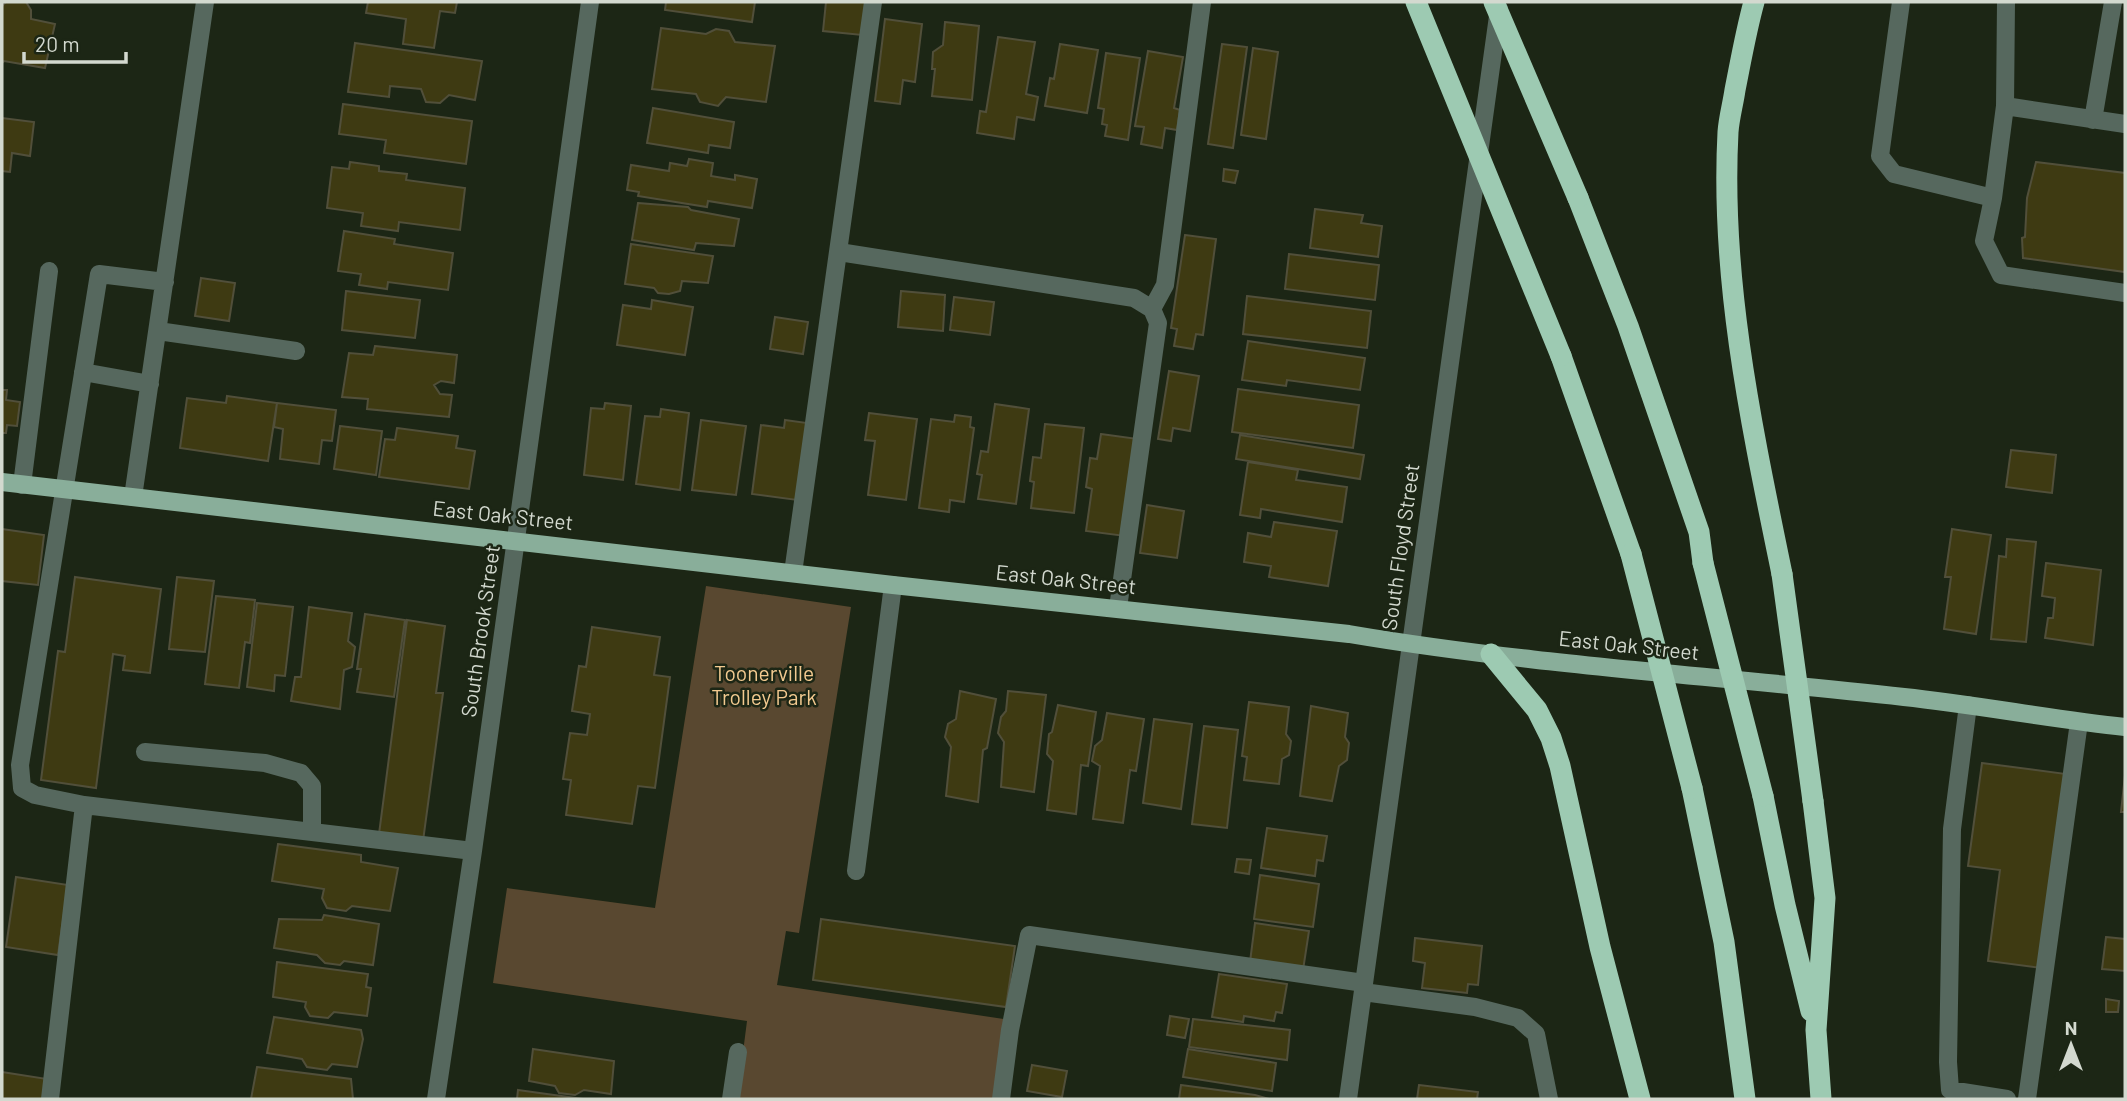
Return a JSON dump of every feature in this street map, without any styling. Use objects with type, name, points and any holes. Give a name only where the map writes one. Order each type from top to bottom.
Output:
[{"type":"highway","points":[[1416,2],[1560,356],[1631,554],[1692,788],[1724,942],[1745,1099]]},
{"type":"highway","points":[[1497,2],[1628,326],[1699,532],[1703,563],[1763,796],[1816,1030]]},
{"type":"highway","points":[[1754,2],[1728,130],[1728,248],[1741,360],[1758,462],[1782,574],[1825,898],[1816,1030],[1821,1099]]},
{"type":"highway","points":[[1491,654],[1537,710],[1551,738],[1560,766],[1600,947],[1640,1099]]},
{"type":"main road","name":"East Oak Street","points":[[2,482],[1349,634],[1411,645],[1968,705],[2125,727]]},
{"type":"street","points":[[133,498],[205,2]]},
{"type":"street","name":"South Brook Street","points":[[436,1099],[517,540],[590,2]]},
{"type":"street","points":[[793,573],[873,2]]},
{"type":"street","points":[[1152,309],[1165,285],[1202,2]]},
{"type":"street","name":"South Floyd Street","points":[[1348,1099],[1497,2]]},
{"type":"street","points":[[1901,2],[1880,156],[1894,174],[1993,198]]},
{"type":"street","points":[[2006,2],[2005,106],[1993,198],[1984,241],[2001,275],[2125,293]]},
{"type":"street","points":[[2093,120],[2113,2]]},
{"type":"street","points":[[2005,106],[2125,124]]},
{"type":"street","points":[[839,252],[1134,298],[1152,309],[1157,323],[1156,336],[1118,608]]},
{"type":"street","points":[[22,485],[49,271]]},
{"type":"street","points":[[165,282],[99,274],[20,765],[22,788],[35,794],[84,805],[473,851]]},
{"type":"street","points":[[158,331],[296,351]]},
{"type":"street","points":[[83,372],[150,384]]},
{"type":"street","points":[[856,871],[893,584]]},
{"type":"street","points":[[1968,705],[1952,829],[1948,1062],[1950,1090],[2007,1099]]},
{"type":"street","points":[[2027,1099],[2079,722]]},
{"type":"street","points":[[145,752],[265,762],[301,773],[312,786],[312,832]]},
{"type":"street","points":[[50,1099],[84,805]]},
{"type":"street","points":[[1001,1099],[1010,1030],[1029,935],[1364,987],[1475,1007],[1518,1018],[1536,1034],[1549,1099]]},
{"type":"street","points":[[731,1099],[738,1052]]},
{"type":"green space","name":"Toonerville Trolley Park","points":[[706,586],[851,607],[799,933],[786,931],[777,985],[1017,1021],[1005,1099],[737,1099],[747,1021],[493,983],[507,888],[655,908]]},
{"type":"building","points":[[6,2],[26,2],[31,10],[31,19],[55,24],[45,68],[4,61],[2,63],[2,6]]},
{"type":"building","points":[[368,2],[457,2],[455,13],[440,11],[434,48],[403,44],[406,19],[366,13]]},
{"type":"building","points":[[666,2],[755,2],[752,22],[665,10]]},
{"type":"building","points":[[826,2],[866,2],[862,35],[823,31]]},
{"type":"building","points":[[885,19],[922,24],[915,82],[903,80],[900,104],[875,101]]},
{"type":"building","points":[[945,22],[979,26],[972,100],[932,96],[935,69],[932,69],[933,52],[943,45]]},
{"type":"building","points":[[661,28],[706,34],[716,29],[729,31],[735,42],[775,46],[766,102],[726,97],[718,106],[700,102],[696,94],[652,89]]},
{"type":"building","points":[[998,37],[1035,42],[1026,94],[1038,97],[1034,120],[1017,117],[1014,139],[977,133],[980,111],[986,112]]},
{"type":"building","points":[[355,43],[482,61],[475,100],[449,95],[440,103],[426,102],[421,89],[390,86],[389,97],[348,92]]},
{"type":"building","points":[[1060,44],[1098,50],[1087,113],[1045,106],[1050,78],[1054,79]]},
{"type":"building","points":[[1222,44],[1247,47],[1233,148],[1208,144]]},
{"type":"building","points":[[1253,48],[1278,52],[1266,139],[1241,135]]},
{"type":"building","points":[[1148,51],[1183,57],[1174,108],[1180,110],[1177,130],[1165,128],[1162,148],[1141,144],[1144,127],[1135,126]]},
{"type":"building","points":[[1106,53],[1140,58],[1128,140],[1105,136],[1107,125],[1102,124],[1104,109],[1098,108]]},
{"type":"building","points":[[343,104],[472,121],[466,164],[384,153],[386,140],[339,134]]},
{"type":"building","points":[[653,108],[734,122],[730,148],[709,145],[708,153],[647,143]]},
{"type":"building","points":[[2,118],[34,122],[30,156],[12,153],[10,172],[2,171]]},
{"type":"building","points":[[689,159],[713,163],[711,176],[735,180],[735,175],[757,179],[752,208],[708,201],[707,207],[638,196],[639,192],[627,190],[631,165],[669,171],[670,163],[687,166]]},
{"type":"building","points":[[350,162],[379,166],[379,171],[407,174],[406,180],[465,188],[460,230],[399,222],[398,231],[361,226],[363,213],[327,208],[332,167],[349,169]]},
{"type":"building","points":[[2036,162],[2125,173],[2125,272],[2023,258],[2022,238],[2025,237],[2027,198]]},
{"type":"building","points":[[1224,169],[1238,171],[1235,183],[1223,181]]},
{"type":"building","points":[[638,203],[688,207],[691,210],[739,219],[734,246],[696,243],[694,250],[632,240]]},
{"type":"building","points":[[1315,209],[1363,215],[1361,223],[1382,226],[1378,257],[1310,248]]},
{"type":"building","points":[[344,231],[395,239],[394,244],[453,253],[448,290],[388,282],[387,289],[359,285],[361,274],[338,271]]},
{"type":"building","points":[[1185,235],[1216,239],[1203,335],[1196,334],[1193,349],[1174,346],[1177,329],[1171,328]]},
{"type":"building","points":[[631,244],[713,256],[708,283],[682,281],[680,291],[669,294],[658,293],[654,288],[625,284]]},
{"type":"building","points":[[1289,254],[1379,265],[1375,300],[1285,289]]},
{"type":"building","points":[[201,278],[235,283],[229,321],[195,316]]},
{"type":"building","points":[[346,291],[420,300],[415,338],[342,330]]},
{"type":"building","points":[[901,291],[945,295],[943,331],[898,327]]},
{"type":"building","points":[[1247,296],[1371,311],[1367,348],[1243,334]]},
{"type":"building","points":[[954,297],[994,302],[990,335],[950,330]]},
{"type":"building","points":[[652,300],[693,307],[685,355],[617,345],[623,305],[651,309]]},
{"type":"building","points":[[775,317],[808,322],[803,354],[770,349]]},
{"type":"building","points":[[1248,341],[1365,358],[1360,390],[1287,380],[1286,386],[1242,380]]},
{"type":"building","points":[[375,346],[457,355],[454,383],[441,381],[434,385],[440,394],[452,395],[449,417],[367,409],[368,399],[342,397],[349,353],[373,355]]},
{"type":"building","points":[[1169,371],[1199,376],[1190,431],[1173,428],[1171,441],[1158,439]]},
{"type":"building","points":[[1238,389],[1359,405],[1353,448],[1232,432]]},
{"type":"building","points":[[2,390],[7,390],[6,400],[20,402],[17,426],[7,425],[6,433],[2,433]]},
{"type":"building","points":[[227,396],[277,403],[268,461],[180,448],[187,398],[226,403]]},
{"type":"building","points":[[277,403],[336,410],[332,441],[322,440],[319,464],[280,459],[283,429],[274,427]]},
{"type":"building","points":[[605,403],[631,406],[623,480],[584,475],[591,408],[604,409]]},
{"type":"building","points":[[995,404],[1029,409],[1016,504],[978,499],[982,475],[977,474],[981,451],[988,452]]},
{"type":"building","points":[[661,409],[689,413],[680,490],[636,484],[645,416],[660,417]]},
{"type":"building","points":[[869,413],[917,419],[906,500],[868,495],[875,441],[865,440]]},
{"type":"building","points":[[955,415],[971,417],[970,427],[974,428],[964,502],[950,500],[949,512],[919,508],[931,419],[954,422]]},
{"type":"building","points":[[701,420],[746,426],[736,495],[692,490]]},
{"type":"building","points":[[785,420],[807,423],[797,500],[752,494],[761,425],[784,428]]},
{"type":"building","points":[[1045,424],[1084,428],[1074,513],[1031,508],[1033,457],[1041,458]]},
{"type":"building","points":[[340,426],[382,431],[376,475],[334,469]]},
{"type":"building","points":[[397,428],[458,436],[456,448],[475,451],[469,489],[379,477],[385,439],[395,440]]},
{"type":"building","points":[[1101,434],[1138,439],[1125,536],[1086,531],[1092,489],[1086,487],[1090,458],[1097,459]]},
{"type":"building","points":[[1240,435],[1364,455],[1360,479],[1236,459]]},
{"type":"building","points":[[2011,450],[2056,455],[2052,493],[2006,487]]},
{"type":"building","points":[[1248,462],[1298,470],[1296,480],[1347,487],[1342,522],[1261,509],[1260,518],[1240,515]]},
{"type":"building","points":[[1147,505],[1184,511],[1177,558],[1140,553]]},
{"type":"building","points":[[1274,522],[1337,531],[1328,586],[1269,577],[1271,566],[1244,562],[1248,533],[1271,537]]},
{"type":"building","points":[[2,529],[44,535],[38,585],[2,581]]},
{"type":"building","points":[[1952,529],[1991,535],[1976,634],[1944,629],[1951,577],[1945,577]]},
{"type":"building","points":[[2007,539],[2036,542],[2026,642],[1991,639],[1999,556],[2006,557]]},
{"type":"building","points":[[2046,563],[2101,570],[2093,645],[2045,638],[2048,618],[2053,618],[2055,598],[2042,596]]},
{"type":"building","points":[[75,577],[161,589],[150,673],[123,670],[125,656],[113,654],[96,788],[41,780],[58,651],[65,652]]},
{"type":"building","points":[[177,577],[214,581],[205,652],[169,649]]},
{"type":"building","points":[[216,596],[255,600],[250,643],[245,642],[239,688],[205,684]]},
{"type":"building","points":[[257,603],[293,607],[285,676],[275,675],[274,691],[247,687]]},
{"type":"building","points":[[309,607],[352,613],[348,641],[355,647],[352,667],[344,670],[340,709],[291,701],[295,677],[301,677]]},
{"type":"building","points":[[365,614],[405,620],[394,697],[357,692],[361,669],[357,669]]},
{"type":"building","points":[[407,620],[445,626],[436,693],[443,693],[423,841],[379,834]]},
{"type":"building","points":[[592,627],[660,637],[654,675],[670,677],[655,788],[638,786],[632,824],[566,815],[571,780],[563,779],[570,733],[587,735],[590,714],[572,711],[579,666],[586,667]]},
{"type":"building","points":[[960,691],[996,699],[987,748],[983,750],[978,802],[946,796],[951,747],[945,737],[948,724],[956,719]]},
{"type":"building","points":[[1008,691],[1046,695],[1034,792],[1001,787],[1004,742],[998,733],[1001,717],[1006,711]]},
{"type":"building","points":[[1249,702],[1289,707],[1286,734],[1291,741],[1289,755],[1282,759],[1279,784],[1244,780],[1247,757],[1242,756]]},
{"type":"building","points":[[1058,705],[1096,712],[1088,766],[1081,765],[1076,814],[1047,810],[1053,761],[1047,754],[1049,734],[1052,732]]},
{"type":"building","points":[[1311,706],[1348,713],[1345,737],[1349,743],[1347,760],[1339,766],[1332,801],[1300,796]]},
{"type":"building","points":[[1107,713],[1144,719],[1136,771],[1130,770],[1123,823],[1093,819],[1100,766],[1092,761],[1095,746],[1102,740]]},
{"type":"building","points":[[1154,719],[1192,724],[1181,809],[1143,803]]},
{"type":"building","points":[[1204,726],[1238,730],[1227,828],[1192,824]]},
{"type":"building","points":[[1982,763],[2066,774],[2041,968],[1988,961],[2000,870],[1968,866]]},
{"type":"building","points":[[2125,775],[2125,812],[2121,812]]},
{"type":"building","points":[[1267,828],[1327,836],[1323,861],[1317,860],[1315,876],[1261,868]]},
{"type":"building","points":[[278,844],[361,855],[361,862],[398,868],[390,911],[352,906],[346,911],[327,908],[322,898],[324,889],[272,881]]},
{"type":"building","points":[[1237,859],[1251,860],[1249,874],[1235,872]]},
{"type":"building","points":[[1260,875],[1319,884],[1313,927],[1254,919]]},
{"type":"building","points":[[16,877],[68,885],[58,955],[6,947]]},
{"type":"building","points":[[324,915],[379,924],[373,965],[344,961],[340,965],[325,963],[317,955],[274,948],[279,919],[322,920]]},
{"type":"building","points":[[821,919],[1015,946],[1006,1007],[813,980]]},
{"type":"building","points":[[1255,923],[1309,931],[1303,970],[1250,962]]},
{"type":"building","points":[[2106,937],[2125,939],[2125,971],[2102,969]]},
{"type":"building","points":[[1415,938],[1482,946],[1478,985],[1468,984],[1467,993],[1422,988],[1425,963],[1413,961]]},
{"type":"building","points":[[277,962],[368,974],[366,987],[371,988],[367,1016],[334,1012],[328,1018],[310,1016],[305,1007],[306,1002],[273,997]]},
{"type":"building","points":[[1219,974],[1287,984],[1282,1013],[1276,1012],[1274,1021],[1244,1016],[1243,1022],[1212,1017]]},
{"type":"building","points":[[2106,999],[2119,1001],[2118,1012],[2106,1012]]},
{"type":"building","points":[[1170,1016],[1189,1019],[1185,1038],[1167,1035]]},
{"type":"building","points":[[274,1017],[361,1030],[363,1039],[357,1067],[332,1064],[327,1070],[307,1067],[302,1059],[267,1053]]},
{"type":"building","points":[[1193,1019],[1290,1030],[1287,1060],[1189,1047]]},
{"type":"building","points":[[533,1049],[614,1061],[611,1094],[584,1090],[575,1095],[559,1093],[555,1086],[529,1081]]},
{"type":"building","points":[[1188,1049],[1276,1063],[1272,1091],[1183,1077]]},
{"type":"building","points":[[1032,1065],[1067,1071],[1062,1097],[1027,1091]]},
{"type":"building","points":[[257,1067],[351,1079],[353,1099],[251,1099]]},
{"type":"building","points":[[2,1072],[47,1079],[44,1099],[2,1099]]},
{"type":"building","points":[[1181,1085],[1255,1095],[1269,1099],[1179,1099]]},
{"type":"building","points":[[1419,1085],[1478,1092],[1477,1099],[1417,1099]]},
{"type":"building","points":[[518,1090],[583,1099],[517,1099]]}]
